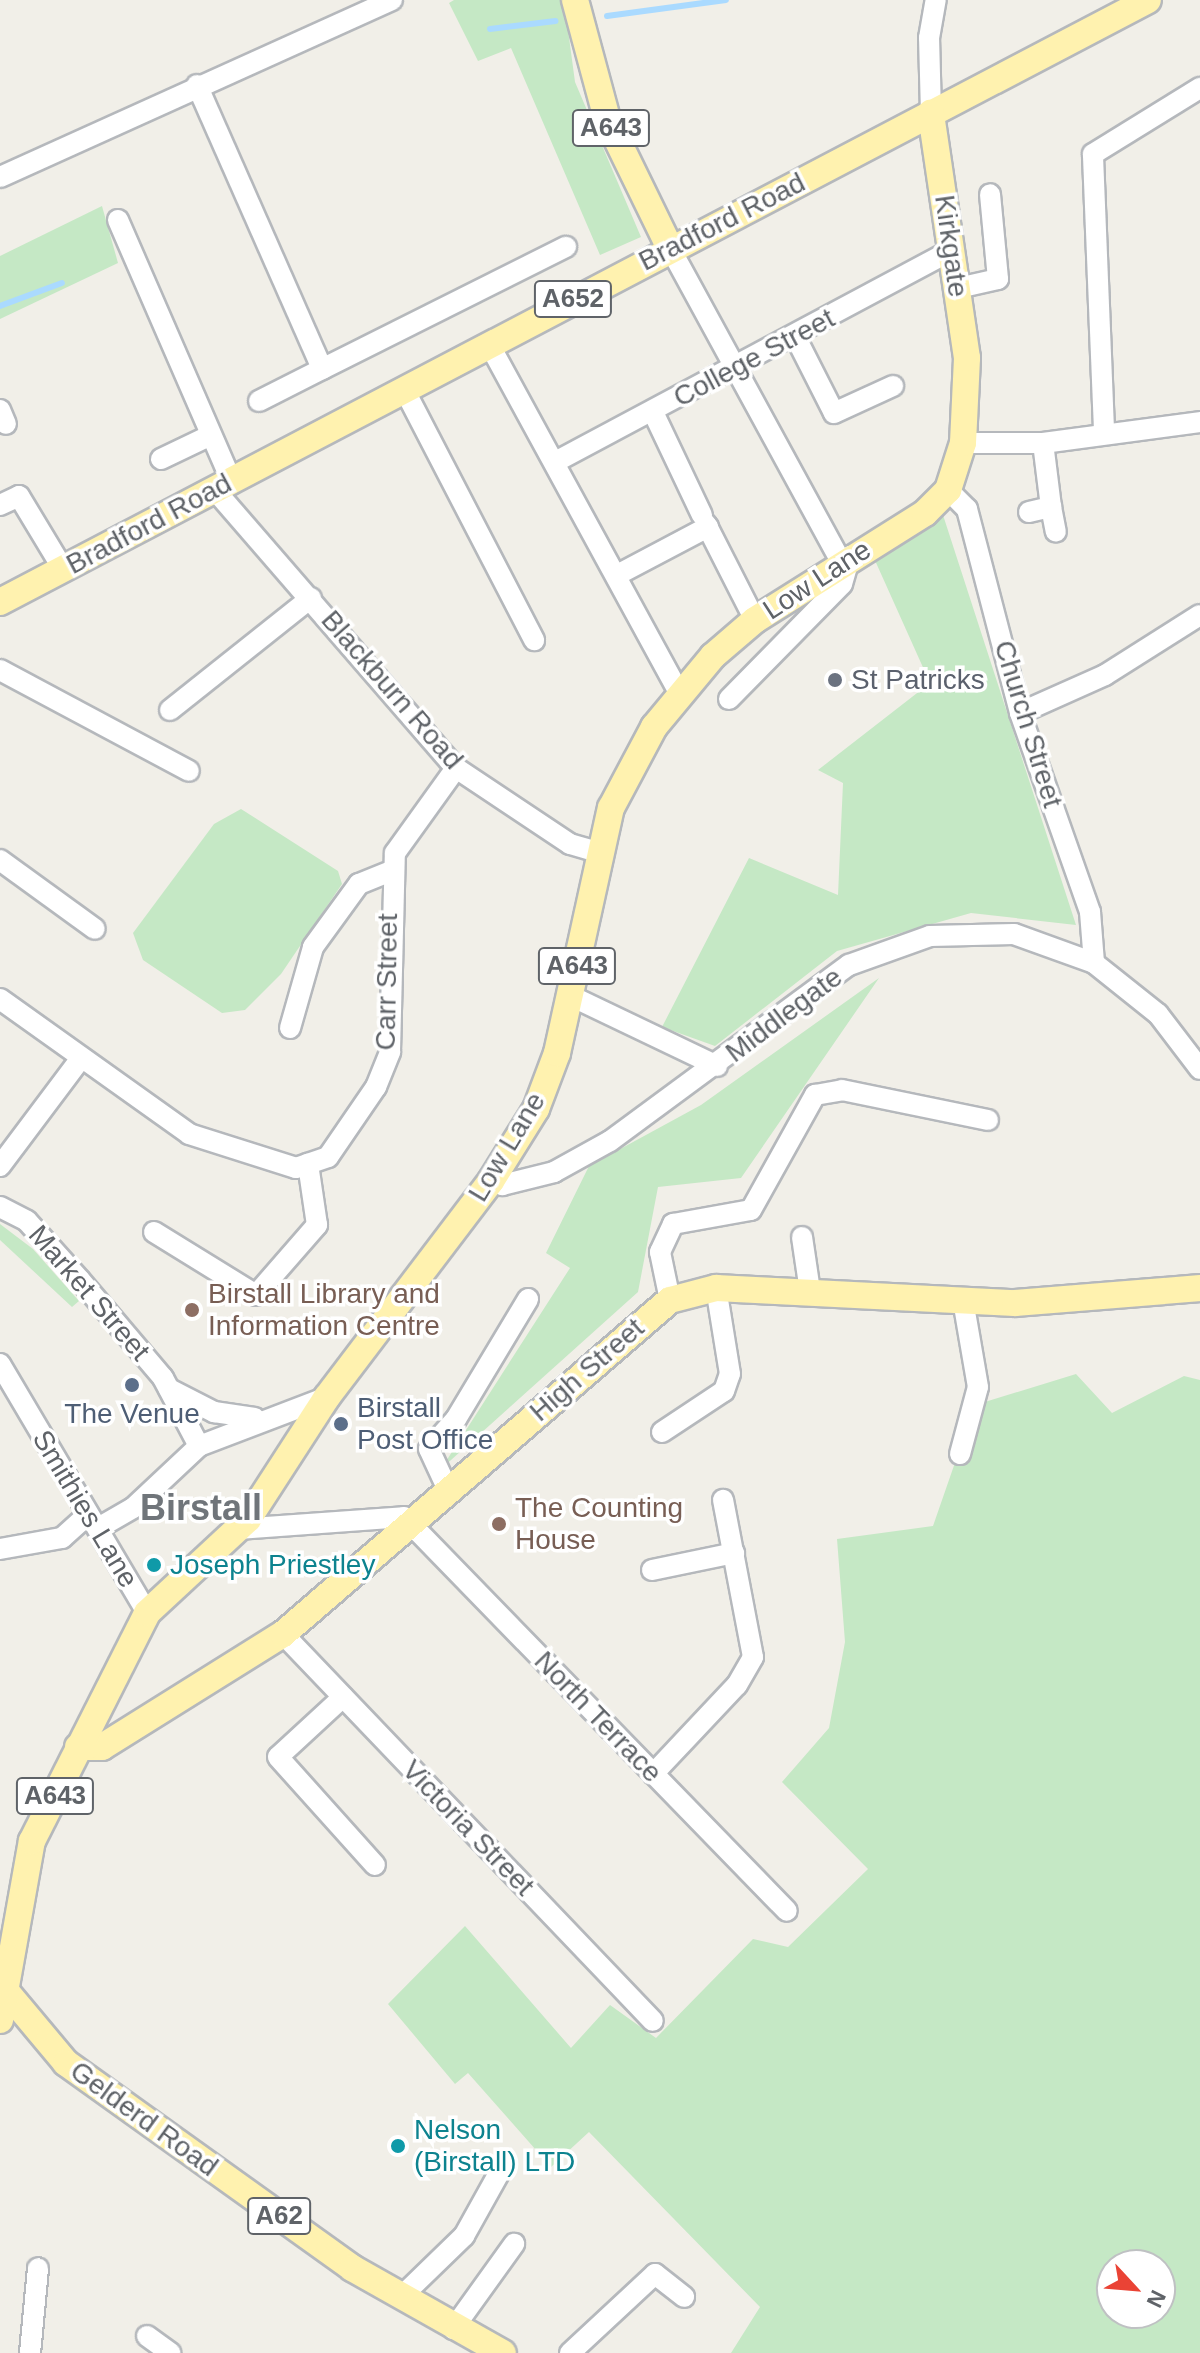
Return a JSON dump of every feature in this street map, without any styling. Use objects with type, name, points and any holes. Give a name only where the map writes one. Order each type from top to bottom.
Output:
[{"type":"main road","name":"A643","points":[[575,0],[607,119],[670,248]]},
{"type":"main road","name":"Bradford Road","points":[[0,602],[1148,0]]},
{"type":"main road","name":"Kirkgate","points":[[931,113],[967,358],[963,443],[948,490]]},
{"type":"main road","name":"Low Lane","points":[[147,1613],[238,1529],[327,1397],[491,1181],[536,1109],[571,996],[601,853],[628,770],[679,693],[755,620],[846,559],[925,513],[948,490]]},
{"type":"main road","name":"High Street","points":[[78,1747],[102,1747],[283,1634],[409,1522],[449,1492],[670,1300],[716,1288],[963,1300],[1200,1288]]},
{"type":"main road","name":"A643","points":[[0,2020],[3,1989],[32,1841],[147,1613]]},
{"type":"main road","name":"Gelderd Road","points":[[3,1989],[66,2063],[401,2297],[453,2329],[501,2353]]},
{"type":"street","points":[[0,177],[197,85],[392,0]]},
{"type":"street","name":"Kirkgate","points":[[931,113],[929,38],[936,0]]},
{"type":"street","points":[[197,85],[322,369]]},
{"type":"street","points":[[1104,430],[1093,154],[1198,93]]},
{"type":"street","points":[[958,288],[998,279],[990,194]]},
{"type":"street","name":"Blackburn Road","points":[[118,220],[211,435],[222,485],[311,598],[456,768],[570,844],[601,853]]},
{"type":"street","points":[[259,401],[566,247]]},
{"type":"street","points":[[670,248],[846,559],[842,584],[729,699]]},
{"type":"street","name":"College Street","points":[[555,462],[796,338],[952,250]]},
{"type":"street","points":[[796,338],[834,413],[893,386]]},
{"type":"street","points":[[489,344],[679,693]]},
{"type":"street","points":[[404,389],[534,640]]},
{"type":"street","points":[[653,412],[755,620]]},
{"type":"street","points":[[963,443],[1043,443],[1104,430],[1200,422]]},
{"type":"street","points":[[161,459],[211,435]]},
{"type":"street","points":[[1043,443],[1056,532]]},
{"type":"street","name":"Church Street","points":[[948,490],[967,509],[1020,713],[1090,912],[1094,963]]},
{"type":"street","points":[[0,505],[19,496],[63,569]]},
{"type":"street","points":[[1029,512],[1051,507]]},
{"type":"street","points":[[617,575],[705,522]]},
{"type":"street","points":[[170,710],[311,598]]},
{"type":"street","points":[[1020,713],[1105,675],[1200,615]]},
{"type":"street","points":[[0,670],[189,771]]},
{"type":"street","name":"Carr Street","points":[[308,1164],[328,1157],[376,1087],[390,1052],[389,872],[395,853],[456,768]]},
{"type":"street","points":[[0,860],[95,929]]},
{"type":"street","points":[[290,1028],[313,947],[359,884],[389,872]]},
{"type":"street","name":"Middlegate","points":[[491,1181],[502,1185],[554,1172],[717,1066],[849,965],[930,936],[1014,934],[1094,963],[1158,1014],[1200,1069]]},
{"type":"street","points":[[571,996],[717,1066]]},
{"type":"street","points":[[0,999],[189,1134],[252,1158],[308,1164],[317,1225],[256,1295],[154,1232]]},
{"type":"street","points":[[0,1166],[81,1058]]},
{"type":"street","points":[[670,1300],[660,1252],[673,1224],[751,1210],[815,1095],[842,1090],[988,1120]]},
{"type":"street","name":"Market Street","points":[[0,1207],[27,1221],[169,1389],[199,1446]]},
{"type":"street","points":[[802,1237],[810,1291]]},
{"type":"street","points":[[662,1432],[724,1391],[730,1374],[716,1288]]},
{"type":"street","points":[[449,1492],[429,1449],[456,1419],[528,1299]]},
{"type":"street","points":[[960,1454],[978,1387],[963,1300]]},
{"type":"street","name":"Smithies Lane","points":[[0,1364],[147,1613]]},
{"type":"street","name":"Market Street","points":[[169,1389],[214,1412],[259,1418]]},
{"type":"street","points":[[0,1549],[62,1538],[92,1522],[133,1508],[199,1446],[259,1418],[327,1397]]},
{"type":"street","points":[[653,1774],[737,1685],[753,1657],[723,1500]]},
{"type":"street","points":[[238,1529],[384,1516],[409,1522]]},
{"type":"street","name":"North Terrace","points":[[409,1522],[787,1911]]},
{"type":"street","points":[[652,1570],[734,1553]]},
{"type":"street","name":"Victoria Street","points":[[283,1634],[653,2021]]},
{"type":"street","points":[[343,1697],[278,1757],[375,1865]]},
{"type":"street","points":[[401,2297],[464,2236],[503,2166]]},
{"type":"street","points":[[453,2329],[514,2244]]},
{"type":"street","points":[[30,2353],[38,2268]]},
{"type":"street","points":[[570,2353],[655,2274],[684,2297]]},
{"type":"street","points":[[147,2336],[170,2353]]},
{"type":"green space","points":[[454,0],[564,0],[575,82],[641,237],[600,255],[511,48],[478,61],[449,3]]},
{"type":"green space","points":[[102,206],[118,263],[0,319],[0,256]]},
{"type":"green space","points":[[943,515],[1076,925],[971,913],[837,951],[715,1046],[662,1027],[749,858],[838,895],[843,783],[818,770],[930,683],[873,556]]},
{"type":"green space","points":[[241,809],[338,871],[342,884],[281,974],[245,1010],[222,1013],[143,960],[133,933],[214,824]]},
{"type":"green space","points":[[879,978],[741,1178],[658,1187],[638,1292],[441,1469],[570,1268],[546,1253],[589,1166],[701,1105]]},
{"type":"green space","points":[[0,1224],[33,1249],[79,1301],[72,1307],[0,1240]]},
{"type":"green space","points":[[1076,1374],[1112,1413],[1184,1376],[1200,1380],[1200,2353],[731,2353],[760,2307],[589,2132],[551,2167],[468,2073],[455,2084],[388,2004],[465,1926],[571,2048],[610,2005],[656,2038],[753,1939],[788,1947],[868,1869],[782,1782],[829,1728],[845,1642],[837,1539],[933,1526],[975,1405]]},
{"type":"waterway","points":[[607,16],[726,0]]},
{"type":"waterway","points":[[490,29],[556,21]]},
{"type":"waterway","points":[[0,306],[62,283]]},
{"type":"place","name":"St Patricks","points":[[835,680]]},
{"type":"place","name":"Birstall Library and Information Centre","points":[[192,1310]]},
{"type":"place","name":"The Venue","points":[[132,1385]]},
{"type":"place","name":"Birstall Post Office","points":[[341,1424]]},
{"type":"place","name":"The Counting House","points":[[499,1524]]},
{"type":"place","name":"Joseph Priestley","points":[[154,1565]]},
{"type":"place","name":"Nelson (Birstall) LTD","points":[[398,2146]]},
{"type":"district","name":"Birstall","points":[[201,1508]]}]
